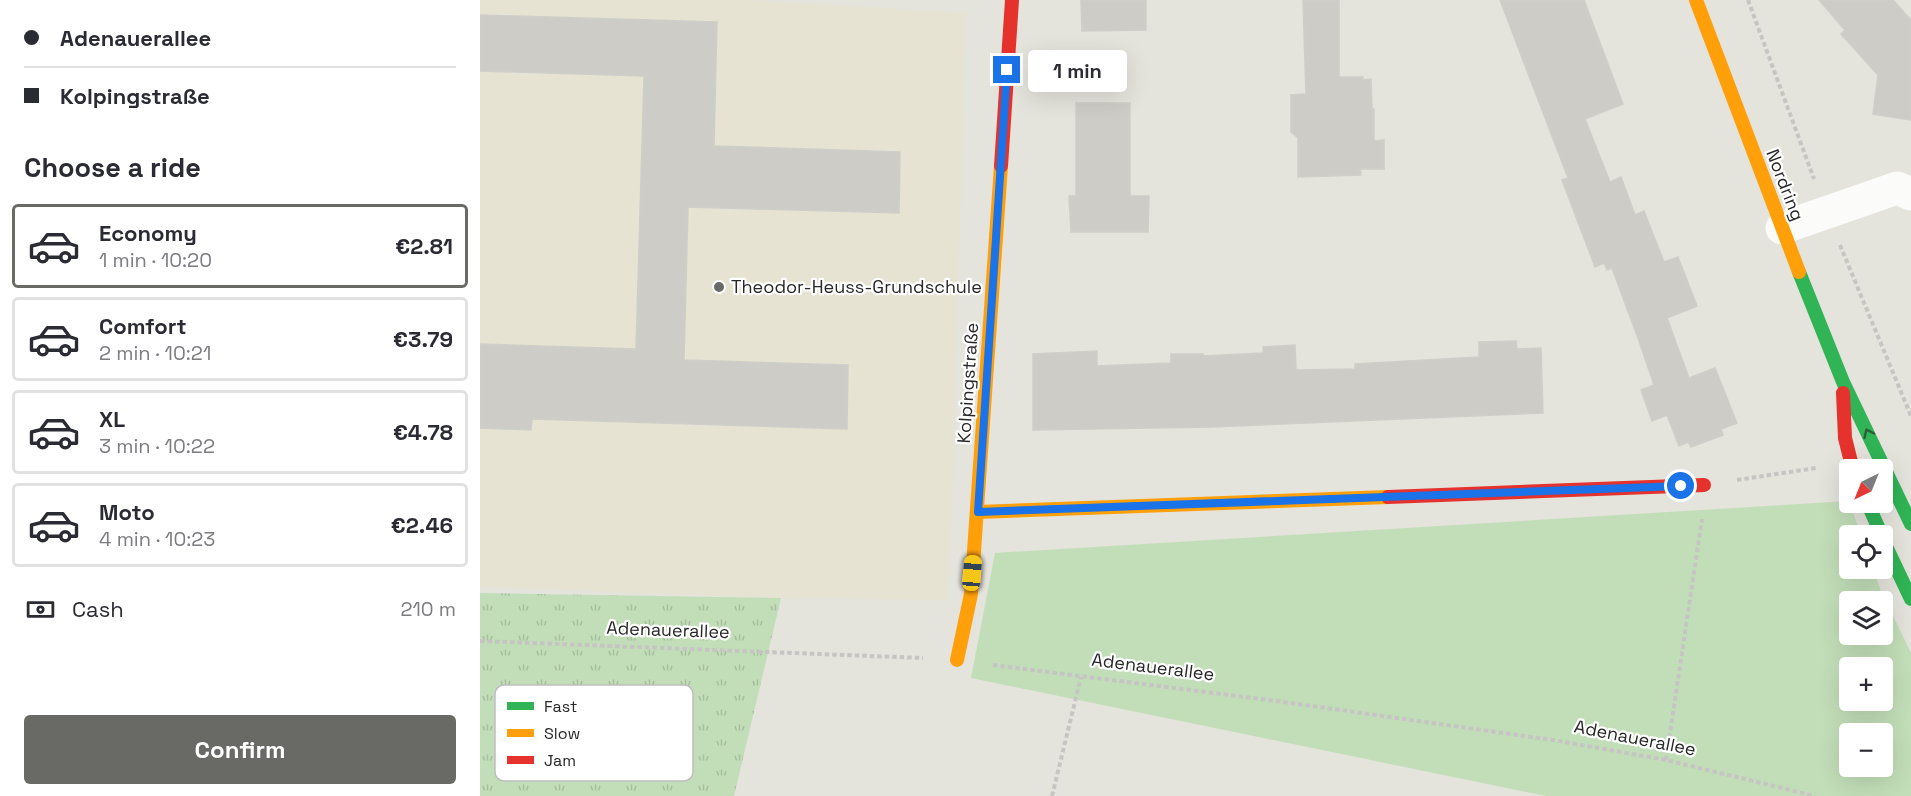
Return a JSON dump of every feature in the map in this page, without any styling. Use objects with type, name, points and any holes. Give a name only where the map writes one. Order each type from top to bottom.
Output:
[{"type":"street","name":"Kolpingstraße","points":[[957,660],[970,594],[978,512],[1012,0]]},
{"type":"street","name":"Nordring","points":[[1696,0],[1843,382],[1911,524]]},
{"type":"street","points":[[1782,228],[1897,188],[1911,194]]},
{"type":"street","name":"Nordring","points":[[1843,382],[1845,438],[1850,459]]},
{"type":"street","points":[[978,512],[1704,485]]},
{"type":"street","points":[[1893,561],[1911,600]]},
{"type":"path","points":[[1666,760],[1700,539],[1704,485],[1817,468]]},
{"type":"path","name":"Adenauerallee","points":[[480,640],[957,660],[1281,701],[1553,740],[1666,760],[1815,796]]},
{"type":"path","points":[[1052,796],[1081,677]]},
{"type":"shaded area","name":"Theodor-Heuss-Grundschule","points":[[480,0],[749,0],[966,13],[947,600],[781,598],[480,587]]},
{"type":"green space","points":[[1839,502],[1839,513],[1853,513],[1857,525],[1839,525],[1839,579],[1877,579],[1881,591],[1839,591],[1839,645],[1893,645],[1893,616],[1911,653],[1911,796],[1546,796],[971,678],[995,553]]},
{"type":"green space","points":[[480,593],[781,598],[734,796],[480,796]]},
{"type":"building","points":[[1081,0],[1146,0],[1146,30],[1082,31]]},
{"type":"building","points":[[1303,0],[1339,0],[1339,77],[1371,79],[1374,141],[1384,140],[1384,169],[1360,169],[1361,175],[1298,177],[1298,138],[1291,132],[1291,95],[1306,94]]},
{"type":"building","points":[[1500,0],[1584,0],[1623,104],[1585,119],[1610,182],[1621,177],[1635,215],[1644,211],[1664,262],[1678,257],[1697,306],[1667,318],[1689,378],[1715,368],[1737,423],[1721,429],[1723,435],[1691,447],[1688,442],[1679,446],[1667,415],[1652,421],[1641,390],[1654,385],[1639,341],[1612,268],[1607,270],[1604,263],[1595,267],[1562,180],[1568,178]]},
{"type":"building","points":[[1819,0],[1893,0],[1911,20],[1911,120],[1873,114],[1878,75],[1841,34],[1845,30]]},
{"type":"building","points":[[480,15],[717,22],[714,146],[900,152],[899,213],[688,207],[684,360],[848,365],[847,429],[532,419],[531,430],[480,428],[480,344],[636,349],[644,76],[480,71]]},
{"type":"building","points":[[1076,103],[1130,103],[1130,196],[1149,196],[1148,232],[1071,232],[1069,196],[1076,196]]},
{"type":"building","points":[[1516,341],[1517,349],[1541,348],[1543,413],[1212,427],[1033,430],[1033,354],[1097,351],[1097,366],[1171,363],[1171,354],[1203,354],[1203,356],[1263,353],[1263,347],[1295,345],[1296,370],[1355,369],[1355,364],[1479,357],[1479,342]]},
{"type":"traffic: fast","points":[[1799,272],[1843,382],[1911,524]]},
{"type":"traffic: fast","points":[[1872,513],[1877,525]]},
{"type":"traffic: fast","points":[[1893,561],[1911,599]]},
{"type":"traffic: slow","points":[[1696,0],[1799,272]]},
{"type":"traffic: slow","points":[[957,660],[971,594],[1001,166]]},
{"type":"traffic: slow","points":[[978,512],[1388,497]]},
{"type":"traffic: jam","points":[[1001,166],[1012,0]]},
{"type":"traffic: jam","points":[[1843,393],[1845,438],[1850,459]]},
{"type":"traffic: jam","points":[[1388,497],[1704,485]]},
{"type":"place","name":"Theodor-Heuss-Grundschule","points":[[719,287]]},
{"type":"route","points":[[1007,70],[978,512],[1681,486]]}]
